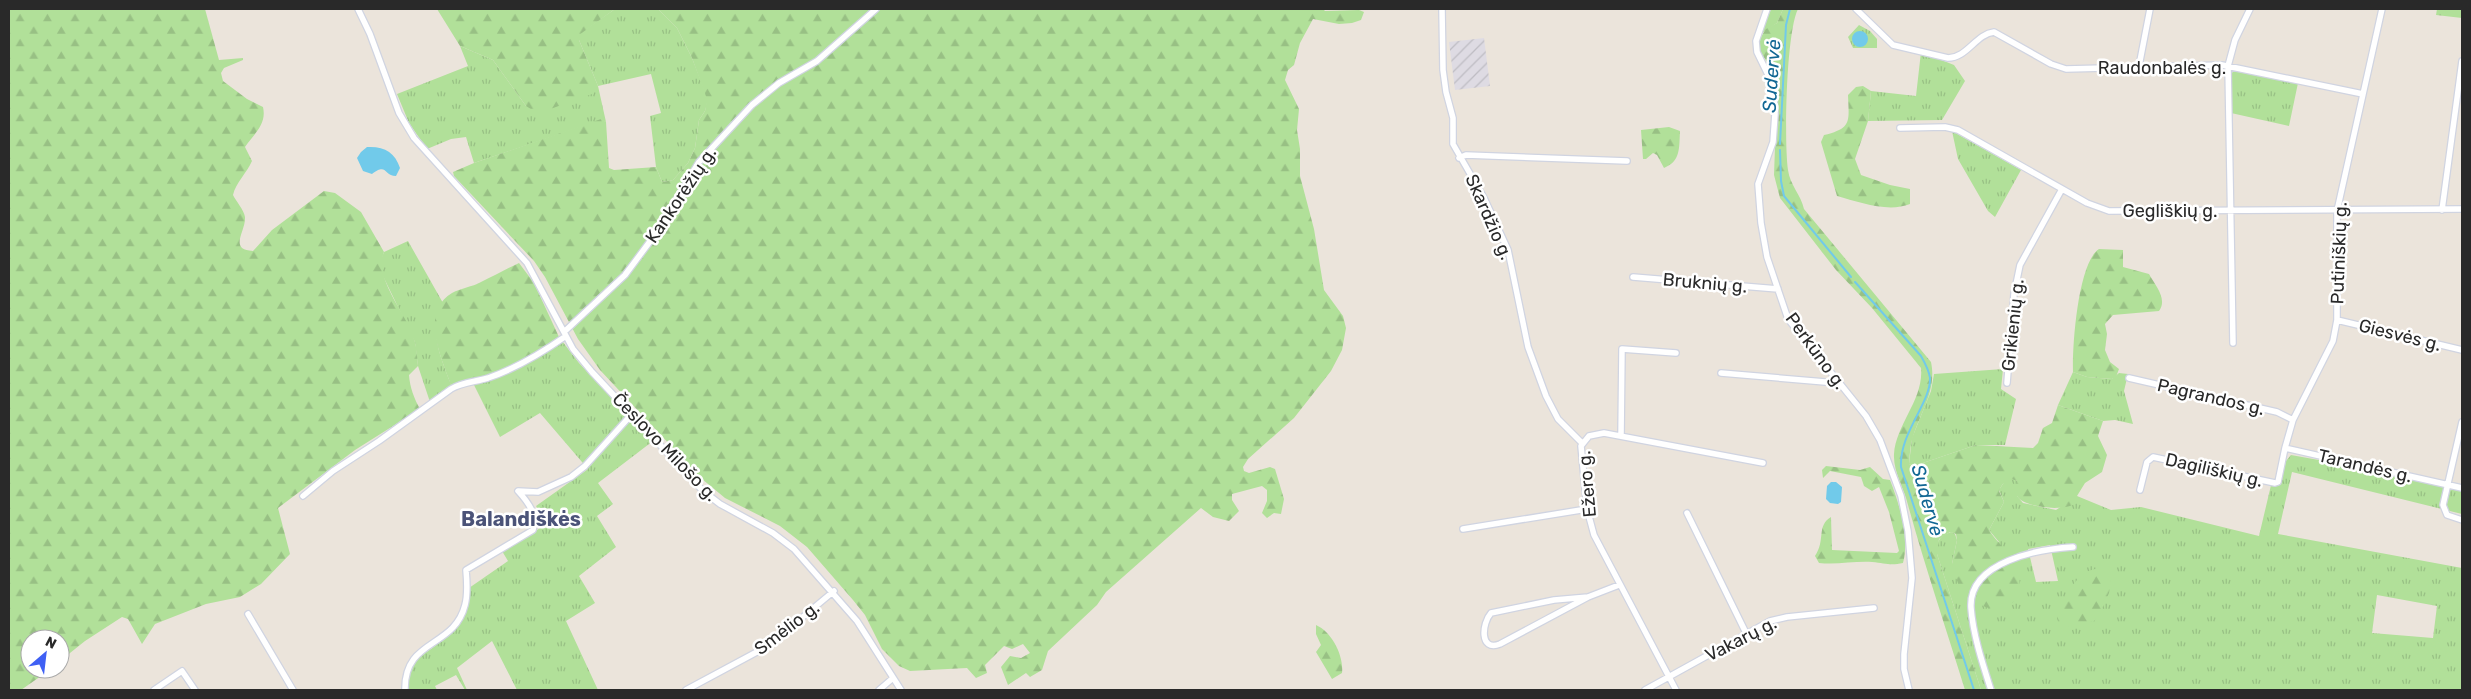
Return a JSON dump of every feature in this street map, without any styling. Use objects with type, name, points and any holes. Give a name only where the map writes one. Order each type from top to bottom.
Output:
[{"type":"street","name":"Česlovo Milošo g.","points":[[358,9],[405,125],[438,167],[527,264],[573,349],[592,372],[703,490],[720,504],[786,541],[834,592],[857,621],[901,690]]},
{"type":"street","name":"Kankorėžių g.","points":[[565,334],[625,275],[654,236],[695,168],[714,144],[768,91],[817,61],[876,9]]},
{"type":"street","name":"Skardžio g.","points":[[1442,9],[1441,40],[1444,84],[1453,118],[1453,144],[1459,158],[1479,190],[1508,250],[1528,348],[1546,396],[1558,419],[1582,443]]},
{"type":"street","name":"Perkūno g.","points":[[1767,9],[1756,41],[1756,52],[1773,85],[1774,132],[1759,178],[1758,190],[1765,248],[1792,325],[1866,416],[1876,434],[1898,488],[1906,513],[1912,578],[1904,654],[1904,669],[1909,690]]},
{"type":"street","name":"Raudonbalės g.","points":[[1856,9],[1893,45],[1948,58],[1958,56],[1985,35],[1994,32],[2057,67],[2066,69],[2139,66],[2228,66],[2363,94]]},
{"type":"street","points":[[2139,66],[2150,9]]},
{"type":"street","points":[[2233,343],[2228,66],[2235,40],[2250,9]]},
{"type":"street","name":"Putiniškių g.","points":[[2286,448],[2293,420],[2330,349],[2337,320],[2337,210],[2382,9]]},
{"type":"street","points":[[2442,210],[2462,61]]},
{"type":"street","name":"Gegliškių g.","points":[[1900,128],[1945,127],[1958,130],[2094,207],[2108,211],[2462,210]]},
{"type":"street","points":[[1459,158],[1475,155],[1627,161]]},
{"type":"street","name":"Grikienių g.","points":[[2007,383],[2014,294],[2020,266],[2062,189]]},
{"type":"street","name":"Bruknių g.","points":[[1633,277],[1778,289]]},
{"type":"street","name":"Giesvės g.","points":[[2337,320],[2462,350]]},
{"type":"street","points":[[303,496],[333,471],[459,384],[488,378],[537,355],[565,334]]},
{"type":"street","points":[[1621,436],[1622,349],[1676,353]]},
{"type":"street","points":[[1721,373],[1838,383]]},
{"type":"street","name":"Pagrandos g.","points":[[2129,378],[2277,412],[2293,420]]},
{"type":"street","points":[[405,690],[406,674],[411,661],[447,634],[463,611],[467,588],[466,570],[533,530],[534,523],[531,509],[518,491],[538,492],[577,473],[632,414]]},
{"type":"street","points":[[2462,422],[2443,505],[2444,512],[2447,515],[2462,520]]},
{"type":"street","name":"Ežero g.","points":[[1676,690],[1594,535],[1587,510],[1580,455],[1582,443],[1589,436],[1599,433],[1762,463]]},
{"type":"street","name":"Tarandės g.","points":[[2286,448],[2462,488]]},
{"type":"street","name":"Dagiliškių g.","points":[[2140,490],[2146,462],[2153,457],[2275,483],[2278,482],[2286,448]]},
{"type":"street","points":[[1463,529],[1587,510]]},
{"type":"street","points":[[1687,513],[1746,633]]},
{"type":"street","points":[[1991,690],[1971,607],[1979,583],[1992,570],[2018,556],[2047,549],[2073,547]]},
{"type":"street","points":[[1588,597],[1554,600],[1491,613],[1484,625],[1486,640],[1494,647],[1588,597],[1619,585]]},
{"type":"street","name":"Smėlio g.","points":[[686,690],[768,646],[834,592]]},
{"type":"street","name":"Vakarų g.","points":[[1645,690],[1770,621],[1787,617],[1874,608]]},
{"type":"street","points":[[248,614],[293,690]]},
{"type":"street","points":[[154,690],[182,671],[195,690]]},
{"type":"street","points":[[879,690],[893,678]]},
{"type":"shaded area","points":[[1484,38],[1490,86],[1455,90],[1449,42]]},
{"type":"green space","points":[[9,9],[205,9],[219,60],[243,58],[243,60],[224,68],[221,73],[223,81],[247,99],[263,107],[264,113],[256,133],[245,147],[252,161],[233,195],[245,217],[240,239],[241,247],[253,251],[272,230],[324,191],[335,193],[361,212],[384,252],[383,274],[415,342],[418,366],[409,375],[410,384],[420,409],[355,450],[278,508],[290,554],[261,584],[240,597],[206,604],[155,624],[142,644],[128,619],[122,617],[70,653],[70,629],[20,629],[20,679],[37,679],[21,690],[9,690]]},
{"type":"green space","points":[[437,9],[615,9],[579,35],[579,40],[598,86],[592,94],[542,112],[534,111],[526,106],[493,60],[460,46]]},
{"type":"green space","points":[[615,9],[658,9],[677,28],[692,58],[708,99],[705,111],[699,120],[695,148],[688,163],[673,180],[662,182],[656,167],[650,116],[661,113],[651,74],[598,86],[579,40],[579,34]]},
{"type":"green space","points":[[658,9],[1323,9],[1325,11],[1359,10],[1364,12],[1361,20],[1352,23],[1339,24],[1313,19],[1300,43],[1294,65],[1288,70],[1285,80],[1299,109],[1297,130],[1300,149],[1300,176],[1314,229],[1324,290],[1343,316],[1346,328],[1342,350],[1331,371],[1294,418],[1248,459],[1243,467],[1244,471],[1249,473],[1270,467],[1275,469],[1284,499],[1281,514],[1274,513],[1267,518],[1262,513],[1267,501],[1267,490],[1262,486],[1232,494],[1232,500],[1239,511],[1229,521],[1213,517],[1201,508],[1106,592],[1097,605],[1048,651],[1042,670],[1030,677],[1026,673],[1008,685],[1001,667],[1010,656],[1021,658],[1030,653],[1023,644],[1012,649],[1004,646],[985,665],[987,673],[976,678],[967,668],[910,671],[899,666],[882,649],[865,615],[807,547],[780,526],[725,498],[702,479],[600,370],[578,339],[545,277],[534,261],[454,176],[453,172],[474,163],[601,119],[606,122],[609,168],[614,170],[656,167],[662,182],[673,180],[688,163],[695,148],[699,120],[705,111],[707,99],[692,58],[677,28]]},
{"type":"green space","points":[[1771,9],[1783,9],[1777,23],[1761,34]]},
{"type":"green space","points":[[1783,9],[1798,9],[1791,40],[1787,88],[1787,156],[1791,180],[1804,209],[1931,362],[1932,382],[1912,440],[1909,464],[1914,466],[1976,445],[2033,448],[2038,443],[2043,428],[2052,423],[2058,405],[2103,421],[2098,436],[2107,455],[2102,472],[2085,483],[2077,496],[2079,501],[2073,505],[2056,508],[2028,504],[2017,496],[2017,481],[2011,479],[2004,483],[1999,491],[2004,502],[1989,530],[2012,559],[2018,572],[2020,580],[2019,589],[2012,603],[1999,609],[1989,608],[1961,593],[1952,564],[1957,540],[1956,534],[1950,532],[1939,539],[1937,554],[1981,690],[1965,690],[1895,467],[1894,454],[1896,443],[1918,390],[1921,368],[1872,308],[1836,270],[1780,198],[1774,175],[1777,90],[1769,65],[1759,50],[1759,40],[1766,29],[1777,23]]},
{"type":"green space","points":[[2437,9],[2462,9],[2462,18],[2436,15]]},
{"type":"green space","points":[[1859,25],[1870,31],[1877,39],[1877,48],[1853,48],[1848,37]]},
{"type":"green space","points":[[460,46],[493,60],[526,106],[598,86],[606,122],[601,120],[474,163],[466,137],[451,139],[427,149],[409,123],[397,94],[468,66]]},
{"type":"green space","points":[[1921,52],[1954,65],[1965,81],[1942,120],[1868,121],[1871,91],[1916,96]]},
{"type":"green space","points":[[2234,70],[2298,83],[2289,126],[2231,113],[2232,73]]},
{"type":"green space","points":[[1863,86],[1871,91],[1868,121],[1855,159],[1861,175],[1890,185],[1910,189],[1910,204],[1883,207],[1864,204],[1837,196],[1821,142],[1824,135],[1840,130],[1847,122],[1849,112],[1848,95],[1856,87]]},
{"type":"green space","points":[[1669,127],[1680,131],[1679,148],[1674,162],[1664,168],[1657,155],[1653,153],[1646,159],[1643,159],[1641,130]]},
{"type":"green space","points":[[1952,131],[2021,170],[1995,217],[1988,211],[1958,159]]},
{"type":"green space","points":[[408,241],[443,303],[439,314],[436,335],[440,355],[451,385],[430,402],[418,366],[415,342],[383,276],[380,262],[384,252]]},
{"type":"green space","points":[[2099,249],[2123,250],[2123,267],[2149,274],[2160,292],[2162,302],[2159,311],[2113,315],[2105,324],[2107,334],[2105,350],[2110,362],[2119,369],[2116,377],[2112,379],[2087,377],[2073,372],[2075,326],[2081,287],[2092,257]]},
{"type":"green space","points":[[519,263],[534,283],[559,337],[526,358],[499,371],[485,377],[451,385],[436,337],[435,324],[437,312],[442,302],[452,293],[478,284]]},
{"type":"green space","points":[[559,337],[579,363],[653,441],[598,483],[613,504],[597,516],[616,547],[579,576],[595,603],[566,621],[598,690],[517,690],[492,641],[457,668],[467,690],[465,690],[456,675],[435,686],[437,690],[409,690],[409,675],[414,663],[455,628],[464,614],[469,588],[508,561],[502,551],[547,524],[536,506],[588,469],[540,413],[500,437],[471,379],[524,360]]},
{"type":"green space","points":[[2003,369],[2001,389],[2016,399],[2005,445],[1976,445],[1914,466],[1909,464],[1912,438],[1931,391],[1934,374]]},
{"type":"green space","points":[[2073,372],[2087,377],[2112,379],[2119,373],[2128,374],[2124,391],[2133,424],[2115,420],[2103,421],[2058,405]]},
{"type":"green space","points":[[2291,455],[2462,491],[2462,514],[2292,472],[2278,534],[2462,568],[2462,690],[1981,690],[1937,554],[1937,546],[1939,540],[1944,535],[1951,532],[1955,534],[1957,540],[1952,564],[1999,542],[1989,530],[2004,502],[1999,490],[2006,479],[2012,478],[2017,481],[2017,496],[2023,503],[2056,510],[2077,496],[2111,510],[2141,507],[2259,536],[2272,481],[2281,482],[2286,461]],"holes":[[[2050,545],[2058,581],[2036,582],[2028,549]],[[2377,595],[2437,606],[2433,638],[2372,633]]]},
{"type":"green space","points":[[1826,466],[1860,470],[1870,467],[1883,479],[1890,480],[1897,499],[1904,531],[1905,553],[1903,563],[1819,563],[1815,556],[1820,544],[1822,529],[1826,521],[1831,517],[1832,550],[1897,553],[1899,551],[1889,512],[1879,487],[1872,491],[1864,486],[1861,477],[1830,471],[1823,478],[1822,470]]},
{"type":"green space","points":[[2095,569],[2106,574],[2111,580],[2109,593],[2099,615],[2094,621],[2064,627],[2059,624],[2057,616],[2076,582],[2081,576]]},
{"type":"green space","points":[[1316,625],[1327,633],[1339,652],[1342,673],[1332,679],[1316,652],[1321,645],[1316,634]]},
{"type":"water","points":[[1860,31],[1866,33],[1868,39],[1866,45],[1860,47],[1854,45],[1852,39],[1854,33]]},
{"type":"water","points":[[367,147],[384,149],[392,154],[400,168],[396,176],[389,174],[383,169],[372,174],[363,171],[357,158]]},
{"type":"water","points":[[1831,482],[1836,482],[1842,487],[1841,502],[1838,504],[1830,503],[1826,499],[1827,486]]},
{"type":"waterway","name":"Sudervė","points":[[1780,144],[1786,25],[1790,9]]},
{"type":"waterway","name":"Sudervė","points":[[1780,150],[1781,181],[1784,196],[1851,277]]},
{"type":"waterway","name":"Sudervė","points":[[1855,282],[1921,356],[1929,372],[1929,388],[1905,442],[1901,467],[1974,690]]},
{"type":"district","name":"Balandiškės","points":[[521,519]]}]
